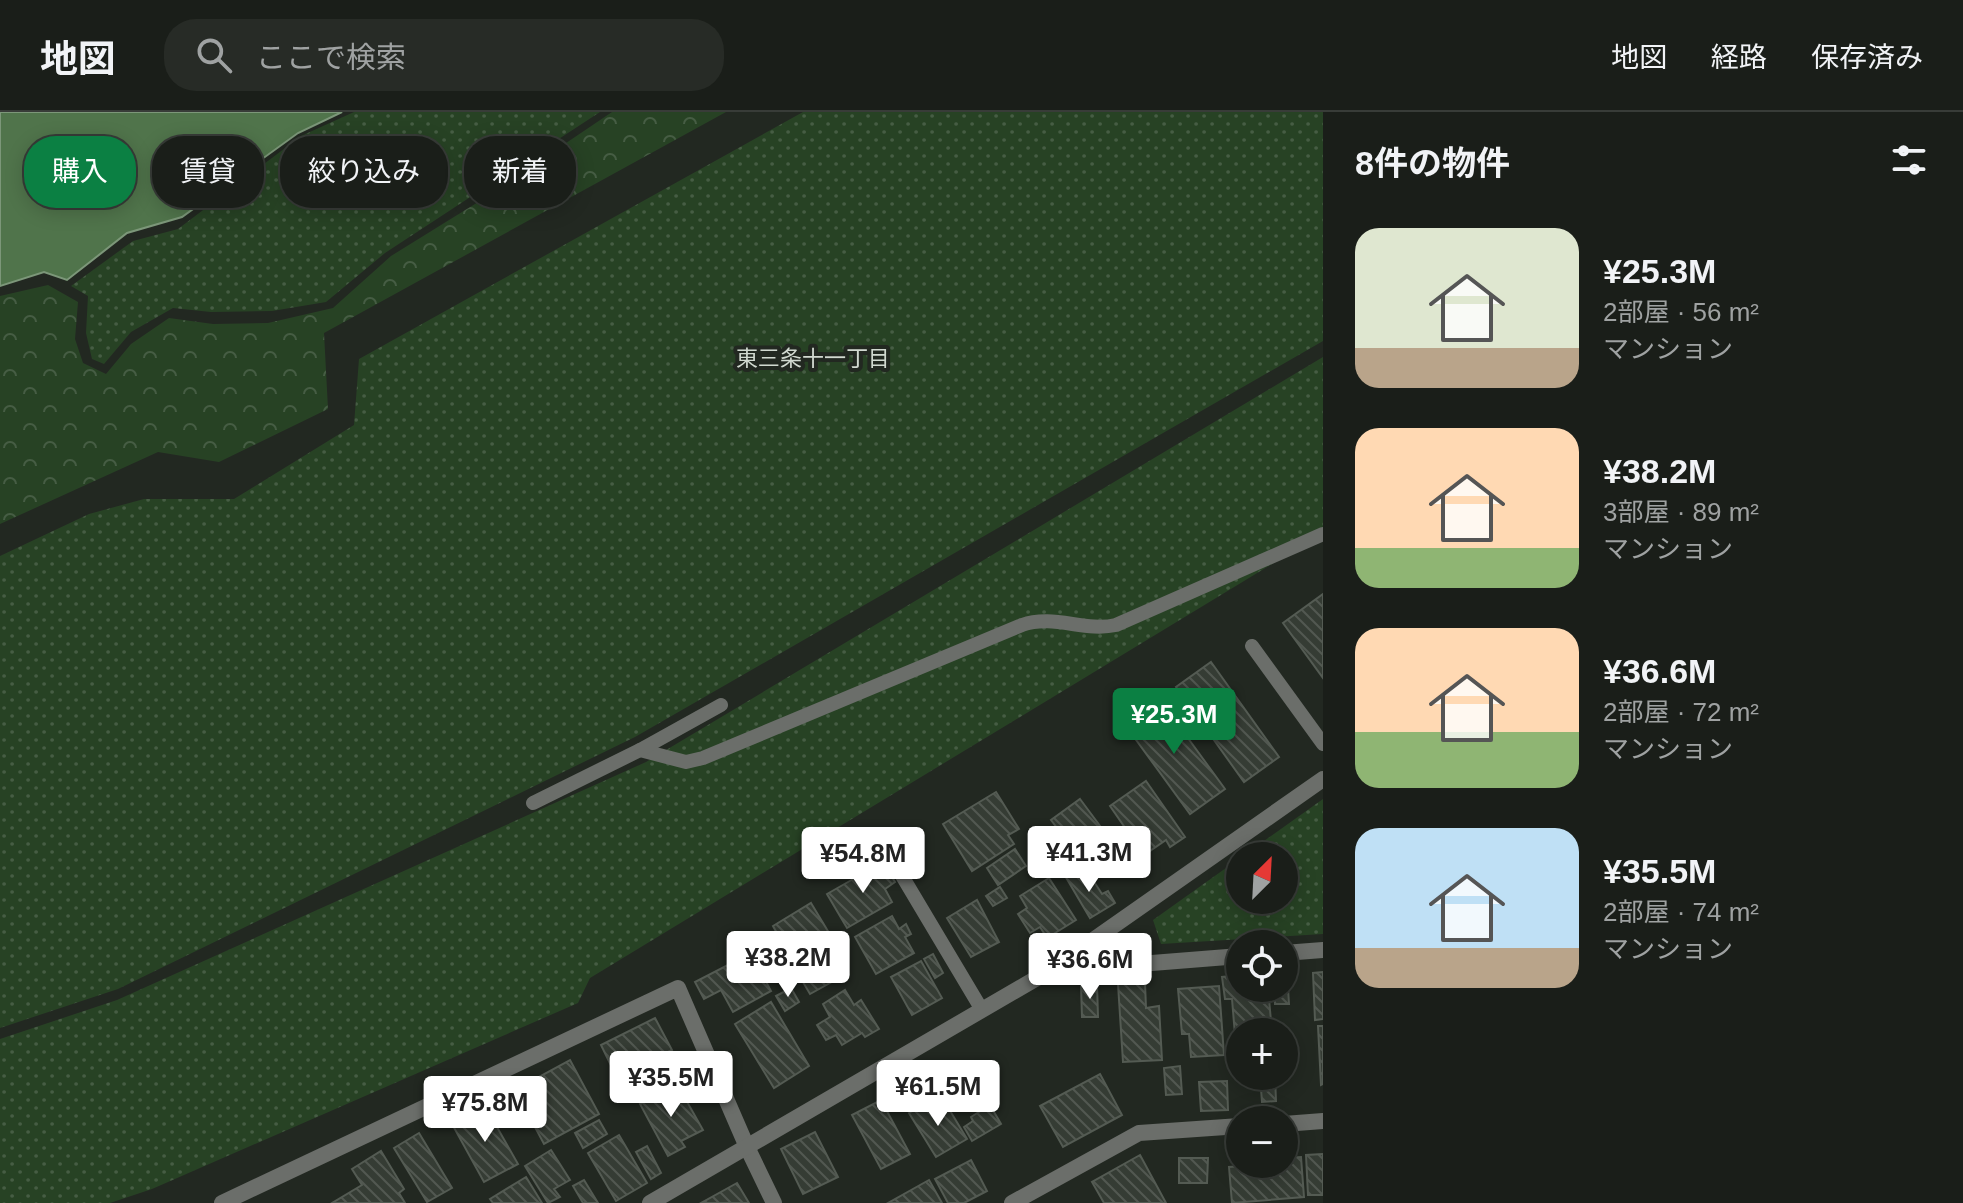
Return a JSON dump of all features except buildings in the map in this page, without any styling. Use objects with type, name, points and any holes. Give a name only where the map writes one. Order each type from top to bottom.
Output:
[{"type":"street","points":[[650,1203],[1049,971],[1323,779]]},
{"type":"street","points":[[1298,952],[1323,950]]},
{"type":"street","points":[[1049,971],[1226,957]]},
{"type":"street","points":[[232,1201],[678,988],[774,1203]]},
{"type":"street","points":[[1298,1123],[1323,1121]]},
{"type":"street","points":[[1012,1203],[1139,1133],[1226,1127]]},
{"type":"lane","points":[[640,750],[686,762],[703,758],[1022,625],[1044,621],[1093,629],[1116,625],[1323,534]]},
{"type":"lane","points":[[1252,646],[1323,744]]},
{"type":"lane","points":[[533,803],[640,750],[721,705]]},
{"type":"lane","points":[[895,864],[982,1010]]},
{"type":"green space","points":[[354,112],[600,112],[563,136],[464,136],[464,201],[385,253],[326,302],[272,311],[211,312],[173,308],[131,332],[104,364],[92,359],[86,333],[88,296],[71,286],[133,241],[178,229],[206,208],[264,208],[264,164],[280,152],[280,208],[448,208],[448,136],[301,136]]},
{"type":"green space","points":[[612,112],[726,112],[576,194],[576,136]]},
{"type":"green space","points":[[803,112],[1323,112],[1323,341],[635,737],[118,989],[0,1028],[0,556],[89,514],[144,499],[234,499],[354,425],[359,359]]},
{"type":"green space","points":[[468,208],[551,208],[324,333],[328,409],[219,462],[158,452],[0,524],[0,296],[48,285],[78,302],[75,339],[83,363],[106,374],[131,344],[169,318],[213,324],[268,323],[333,308],[391,256]]},
{"type":"green space","points":[[1323,357],[1323,533],[590,978],[578,1003],[152,1189],[110,1203],[0,1203],[0,1039],[117,1000],[646,762]]},
{"type":"green space","points":[[1323,799],[1323,934],[1298,936],[1298,930],[1226,930],[1226,940],[1161,944],[1153,920],[1226,868],[1226,914],[1298,914],[1298,842],[1263,842]]},
{"type":"shaded area","points":[[0,112],[342,112],[294,136],[280,136],[280,146],[264,158],[264,136],[152,136],[152,208],[194,208],[182,217],[127,233],[67,280],[44,272],[0,286]]},
{"type":"district","name":"東三条十一丁目","points":[[813,358]]}]
